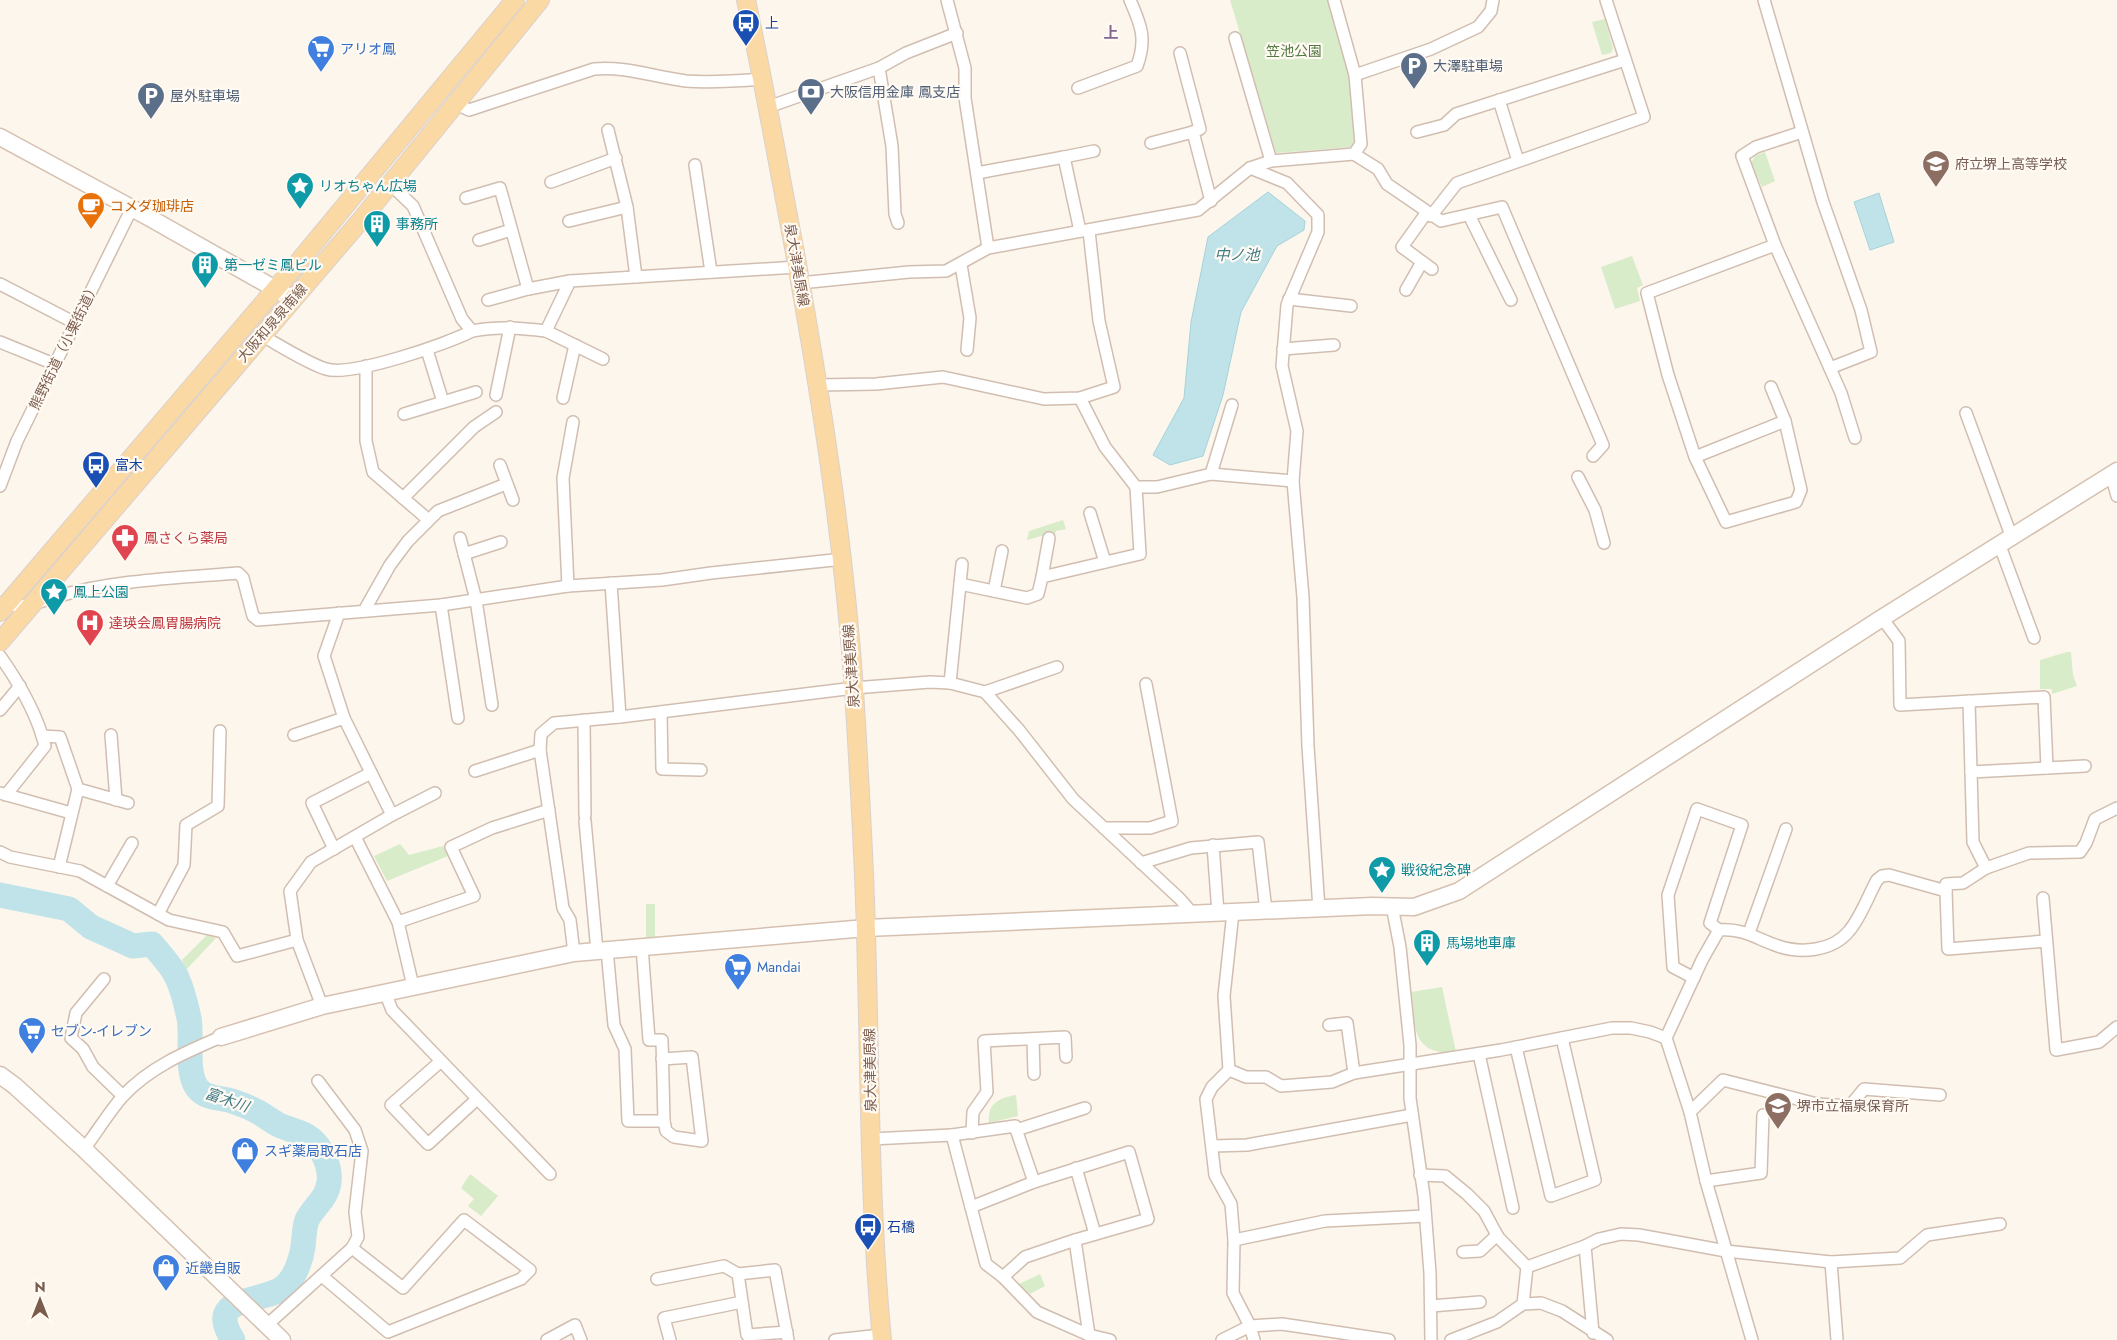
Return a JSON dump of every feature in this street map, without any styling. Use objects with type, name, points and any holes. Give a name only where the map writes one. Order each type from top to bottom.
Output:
[{"type":"main road","name":"大阪和泉泉南線","points":[[2,605],[276,288],[515,0]]},
{"type":"main road","name":"大阪和泉泉南線","points":[[0,642],[293,299],[540,0]]},
{"type":"main road","name":"泉大津美原線","points":[[746,0],[763,79],[819,385],[834,482],[843,559],[854,688],[866,928],[871,1139],[882,1338]]},
{"type":"street","points":[[947,0],[965,68],[965,98],[988,248]]},
{"type":"street","points":[[1078,88],[1137,66],[1144,43],[1141,26],[1130,0]]},
{"type":"street","points":[[1334,0],[1355,74],[1361,144],[1354,154]]},
{"type":"street","points":[[1355,74],[1431,49],[1478,26],[1487,19],[1492,11],[1493,0]]},
{"type":"street","points":[[1432,269],[1402,248],[1457,183],[1644,117],[1606,0]]},
{"type":"street","points":[[1764,0],[1823,202],[1861,310],[1871,352],[1830,368]]},
{"type":"street","points":[[768,107],[879,68],[906,53],[957,33]]},
{"type":"street","points":[[1235,38],[1271,161]]},
{"type":"street","points":[[1151,143],[1200,129],[1180,53]]},
{"type":"street","points":[[1418,132],[1444,125],[1456,114],[1625,60]]},
{"type":"street","points":[[456,104],[468,110],[594,69],[604,68],[623,69],[651,76],[687,81],[711,82],[763,79]]},
{"type":"street","points":[[879,68],[892,146],[895,214],[898,223]]},
{"type":"street","points":[[1499,100],[1518,162]]},
{"type":"street","points":[[608,130],[627,208],[636,276]]},
{"type":"street","points":[[1193,132],[1210,201]]},
{"type":"street","points":[[1802,132],[1756,147],[1742,156],[1774,245],[1841,392],[1855,438]]},
{"type":"street","points":[[0,137],[132,208],[293,299]]},
{"type":"street","points":[[977,173],[1094,151]]},
{"type":"street","points":[[488,300],[528,289],[570,281],[636,276],[711,272],[799,275],[946,271],[961,265],[988,248],[1198,210],[1250,168],[1271,161],[1354,154],[1378,169],[1387,184],[1441,221],[1502,207],[1603,445],[1593,456]]},
{"type":"street","points":[[819,385],[876,384],[943,376],[1044,399],[1080,398],[1114,387],[1099,321],[1085,231],[1064,157]]},
{"type":"street","points":[[552,182],[616,158]]},
{"type":"street","points":[[695,165],[711,272]]},
{"type":"street","points":[[1250,168],[1287,184],[1318,216],[1318,232],[1287,305],[1282,366],[1292,402],[1297,431],[1293,481],[1303,598],[1308,746],[1319,909]]},
{"type":"street","points":[[389,184],[413,206],[462,319],[472,332]]},
{"type":"street","points":[[466,198],[500,188],[528,289]]},
{"type":"street","name":"熊野街道（小栗街道）","points":[[0,486],[17,441],[132,208]]},
{"type":"street","points":[[569,221],[627,208]]},
{"type":"street","points":[[1469,214],[1511,300]]},
{"type":"street","points":[[479,240],[511,230]]},
{"type":"street","points":[[1771,387],[1784,421],[1801,490],[1796,502],[1726,522],[1695,457],[1668,375],[1646,293],[1774,245]]},
{"type":"street","points":[[1406,290],[1422,262]]},
{"type":"street","points":[[961,265],[970,318],[967,350]]},
{"type":"street","points":[[546,331],[570,281]]},
{"type":"street","points":[[0,284],[75,323]]},
{"type":"street","points":[[1289,299],[1351,306]]},
{"type":"street","points":[[496,395],[510,327]]},
{"type":"street","points":[[261,335],[325,369],[337,371],[366,366],[427,350],[472,332],[489,328],[510,327],[546,331],[603,359]]},
{"type":"street","points":[[0,342],[54,364]]},
{"type":"street","points":[[563,398],[574,345]]},
{"type":"street","points":[[1283,349],[1334,345]]},
{"type":"street","points":[[427,350],[443,402]]},
{"type":"street","points":[[366,366],[366,441],[373,472],[424,516]]},
{"type":"street","points":[[404,414],[476,392]]},
{"type":"street","points":[[1042,577],[1140,554],[1136,486],[1105,447],[1080,398]]},
{"type":"street","points":[[1211,474],[1232,405]]},
{"type":"street","points":[[403,498],[474,427],[496,412]]},
{"type":"street","points":[[1966,413],[2034,638]]},
{"type":"street","points":[[1695,457],[1784,421]]},
{"type":"street","points":[[568,586],[563,478],[573,422]]},
{"type":"street","points":[[500,466],[513,500]]},
{"type":"street","points":[[84,1149],[123,1096],[159,1066],[221,1037],[322,1006],[574,953],[866,928],[1414,906],[1459,891],[1882,618],[2006,542],[2114,472],[2117,496]]},
{"type":"street","points":[[1136,486],[1157,487],[1211,474],[1293,481]]},
{"type":"street","points":[[1578,477],[1595,510],[1604,543]]},
{"type":"street","points":[[364,611],[390,565],[402,549],[438,512],[506,484]]},
{"type":"street","points":[[1090,513],[1105,562]]},
{"type":"street","points":[[460,538],[476,600],[492,705]]},
{"type":"street","points":[[960,584],[1027,598],[1038,594],[1049,538]]},
{"type":"street","points":[[464,554],[501,542]]},
{"type":"street","points":[[994,591],[1002,551]]},
{"type":"street","points":[[2,605],[29,606],[54,597],[97,587],[238,573],[243,578],[252,616],[258,620],[440,604],[568,586],[662,580],[711,572],[843,559]]},
{"type":"street","points":[[950,683],[962,564]]},
{"type":"street","points":[[612,583],[620,717]]},
{"type":"street","points":[[440,604],[458,718]]},
{"type":"street","points":[[339,614],[324,656],[344,718],[392,815]]},
{"type":"street","points":[[1882,618],[1899,641],[1900,704],[2044,697],[2047,768]]},
{"type":"street","points":[[0,656],[20,686],[45,746],[3,794],[71,813]]},
{"type":"street","points":[[574,953],[570,920],[563,908],[540,750],[541,734],[554,723],[620,717],[854,688],[930,682],[950,683],[985,692],[1057,668]]},
{"type":"street","points":[[1104,828],[1150,828],[1172,821],[1146,684]]},
{"type":"street","points":[[0,710],[20,686]]},
{"type":"street","points":[[985,692],[1019,730],[1073,799],[1180,899],[1193,914]]},
{"type":"street","points":[[1969,701],[1973,842],[1986,868]]},
{"type":"street","points":[[662,712],[662,770],[701,770]]},
{"type":"street","points":[[294,735],[344,718]]},
{"type":"street","points":[[584,720],[585,818],[602,951],[614,1025],[626,1050],[628,1121],[664,1121]]},
{"type":"street","points":[[158,914],[184,865],[186,825],[218,806],[220,731]]},
{"type":"street","points":[[111,735],[116,800]]},
{"type":"street","points":[[42,736],[60,737],[78,789],[59,867]]},
{"type":"street","points":[[475,771],[540,750]]},
{"type":"street","points":[[1971,772],[2085,766]]},
{"type":"street","points":[[334,849],[312,803],[371,773]]},
{"type":"street","points":[[78,789],[128,803]]},
{"type":"street","points":[[322,1006],[297,940],[290,891],[311,862],[392,815],[435,793]]},
{"type":"street","points":[[2046,941],[1948,949],[1946,884],[1963,883],[1986,868],[2029,853],[2080,852],[2086,843],[2095,819],[2117,808]]},
{"type":"street","points":[[1694,978],[1673,967],[1668,895],[1697,809],[1742,825],[1710,923],[1719,930],[1732,929],[1749,933],[1778,946],[1795,950],[1814,949],[1830,946],[1850,931],[1877,880],[1882,876],[1889,875],[1946,891]]},
{"type":"street","points":[[398,922],[474,896],[452,848],[492,828],[549,810]]},
{"type":"street","points":[[1749,933],[1786,829]]},
{"type":"street","points":[[355,836],[398,922],[413,986]]},
{"type":"street","points":[[1141,863],[1191,848],[1258,842],[1266,911]]},
{"type":"street","points":[[108,886],[132,843]]},
{"type":"street","points":[[1213,845],[1225,913],[1224,996],[1229,1070],[1212,1088],[1206,1099],[1215,1175],[1231,1204],[1234,1240],[1233,1293],[1250,1326],[1254,1340]]},
{"type":"street","points":[[0,852],[10,857],[80,871],[169,920],[223,932],[237,956],[297,940]]},
{"type":"street","points":[[2043,898],[2056,1050],[2099,1042],[2117,1027]]},
{"type":"street","points":[[1392,906],[1400,947],[1410,1066],[1410,1098],[1425,1216],[1432,1306],[1431,1340]]},
{"type":"street","points":[[1719,930],[1666,1038],[1690,1112],[1706,1181],[1752,1340]]},
{"type":"street","points":[[642,948],[649,1040],[662,1040],[662,1059],[664,1121],[666,1131],[674,1137],[702,1140],[692,1057],[662,1059]]},
{"type":"street","points":[[104,979],[76,1013],[70,1038],[83,1050],[93,1067],[123,1096]]},
{"type":"street","points":[[385,992],[392,1010],[550,1174]]},
{"type":"street","points":[[1329,1025],[1347,1023],[1354,1073]]},
{"type":"street","points":[[1229,1070],[1246,1077],[1266,1077],[1281,1086],[1332,1082],[1354,1073],[1410,1066],[1622,1028],[1650,1032],[1666,1038]]},
{"type":"street","points":[[972,1132],[972,1112],[987,1092],[984,1041],[1064,1037],[1066,1056]]},
{"type":"street","points":[[1516,1047],[1550,1196],[1595,1180],[1562,1038]]},
{"type":"street","points":[[1032,1039],[1034,1074]]},
{"type":"street","points":[[1479,1054],[1513,1208]]},
{"type":"street","points":[[440,1061],[391,1105],[428,1144],[477,1099]]},
{"type":"street","points":[[0,1075],[15,1086],[84,1149],[282,1340]]},
{"type":"street","points":[[1690,1112],[1723,1080],[1817,1104],[1850,1106],[1864,1089],[1940,1096]]},
{"type":"street","points":[[267,1325],[352,1248],[358,1237],[355,1212],[362,1151],[354,1130],[318,1081]]},
{"type":"street","points":[[1016,1130],[1085,1108]]},
{"type":"street","points":[[1212,1146],[1247,1145],[1412,1115]]},
{"type":"street","points":[[1706,1181],[1760,1173],[1763,1115]]},
{"type":"street","points":[[871,1139],[952,1135],[1014,1126],[1034,1182]]},
{"type":"street","points":[[952,1135],[986,1264],[1003,1277],[1037,1312],[1089,1335],[1110,1340]]},
{"type":"street","points":[[971,1207],[1034,1182],[1129,1152],[1148,1219],[1025,1257],[1003,1277]]},
{"type":"street","points":[[1076,1168],[1095,1234]]},
{"type":"street","points":[[1420,1175],[1445,1176],[1484,1211],[1497,1234],[1528,1267]]},
{"type":"street","points":[[1234,1240],[1325,1221],[1425,1216]]},
{"type":"street","points":[[322,1276],[388,1332],[521,1279],[530,1270],[464,1220],[403,1288],[352,1248]]},
{"type":"street","points":[[1528,1267],[1599,1239],[1621,1234],[1639,1235],[1726,1251],[1831,1262],[1900,1258],[1926,1235],[2000,1224]]},
{"type":"street","points":[[1464,1252],[1480,1251],[1497,1234]]},
{"type":"street","points":[[1075,1240],[1089,1335]]},
{"type":"street","points":[[1585,1246],[1593,1333]]},
{"type":"street","points":[[1831,1262],[1837,1340]]},
{"type":"street","points":[[656,1279],[724,1266],[738,1274],[775,1270],[787,1336],[747,1335],[738,1274]]},
{"type":"street","points":[[1523,1304],[1528,1267]]},
{"type":"street","points":[[670,1340],[664,1318],[742,1302]]},
{"type":"street","points":[[1432,1306],[1480,1302]]},
{"type":"street","points":[[1451,1340],[1497,1322],[1523,1304],[1541,1303],[1562,1311],[1593,1333],[1608,1340]]},
{"type":"street","points":[[1222,1340],[1250,1326],[1282,1324],[1389,1340]]},
{"type":"street","points":[[546,1340],[575,1325],[581,1340]]},
{"type":"street","points":[[835,1340],[882,1338]]},
{"type":"green space","name":"笠池公園","points":[[1230,0],[1329,0],[1349,78],[1356,141],[1351,147],[1276,153]]},
{"type":"green space","points":[[1605,19],[1613,48],[1611,53],[1602,55],[1592,22]]},
{"type":"green space","points":[[1765,152],[1775,181],[1762,187],[1751,163],[1755,156]]},
{"type":"green space","points":[[1632,256],[1643,285],[1637,288],[1640,301],[1615,309],[1601,267]]},
{"type":"green space","points":[[1063,520],[1066,529],[1056,531],[1054,539],[1045,535],[1027,540],[1029,531]]},
{"type":"green space","points":[[2071,652],[2073,675],[2077,686],[2052,694],[2052,689],[2040,689],[2040,660]]},
{"type":"green space","points":[[400,844],[409,855],[443,846],[448,856],[387,881],[374,856]]},
{"type":"green space","points":[[646,904],[655,904],[655,937],[646,939]]},
{"type":"green space","points":[[207,935],[216,938],[186,970],[182,960]]},
{"type":"green space","points":[[1442,987],[1456,1052],[1441,1052],[1431,1049],[1423,1044],[1415,1027],[1411,992]]},
{"type":"green space","points":[[1016,1095],[1018,1116],[989,1123],[992,1106],[999,1100]]},
{"type":"green space","points":[[470,1174],[498,1196],[481,1216],[468,1206],[474,1199],[461,1188]]},
{"type":"green space","points":[[1040,1274],[1045,1286],[1030,1294],[1019,1284]]},
{"type":"water","name":"中ノ池","points":[[1268,192],[1305,221],[1304,230],[1277,246],[1241,312],[1223,395],[1203,456],[1170,465],[1153,455],[1184,398],[1191,322],[1208,237]]},
{"type":"water","points":[[1879,193],[1894,242],[1870,250],[1854,202]]},
{"type":"waterway","name":"富木川","points":[[0,895],[69,909],[91,927],[133,946],[152,944],[173,970],[182,990],[190,1026],[190,1056],[195,1085],[203,1093],[247,1107],[279,1125],[303,1134],[310,1138],[322,1152],[329,1170],[328,1188],[307,1220],[302,1252],[297,1268],[284,1287],[275,1292],[231,1307],[226,1315],[226,1325],[233,1340]]},
{"type":"place","name":"上","points":[[746,47]]},
{"type":"place","name":"アリオ鳳","points":[[321,73]]},
{"type":"place","name":"大澤駐車場","points":[[1414,90]]},
{"type":"place","name":"大阪信用金庫 鳳支店","points":[[811,116]]},
{"type":"place","name":"屋外駐車場","points":[[151,120]]},
{"type":"place","name":"府立堺上高等学校","points":[[1936,188]]},
{"type":"place","name":"リオちゃん広場","points":[[300,210]]},
{"type":"place","name":"コメダ珈琲店","points":[[91,230]]},
{"type":"place","name":"事務所","points":[[377,248]]},
{"type":"place","name":"第一ゼミ鳳ビル","points":[[205,289]]},
{"type":"place","name":"富木","points":[[96,489]]},
{"type":"place","name":"鳳さくら薬局","points":[[125,562]]},
{"type":"place","name":"鳳上公園","points":[[54,616]]},
{"type":"place","name":"達瑛会鳳胃腸病院","points":[[90,647]]},
{"type":"place","name":"戦役紀念碑","points":[[1382,894]]},
{"type":"place","name":"馬場地車庫","points":[[1427,967]]},
{"type":"place","name":"Mandai","points":[[738,991]]},
{"type":"place","name":"セブン-イレブン","points":[[32,1055]]},
{"type":"place","name":"堺市立福泉保育所","points":[[1778,1130]]},
{"type":"place","name":"スギ薬局取石店","points":[[245,1175]]},
{"type":"place","name":"石橋","points":[[868,1251]]},
{"type":"place","name":"近畿自販","points":[[166,1292]]},
{"type":"district","name":"上","points":[[1111,33]]}]
